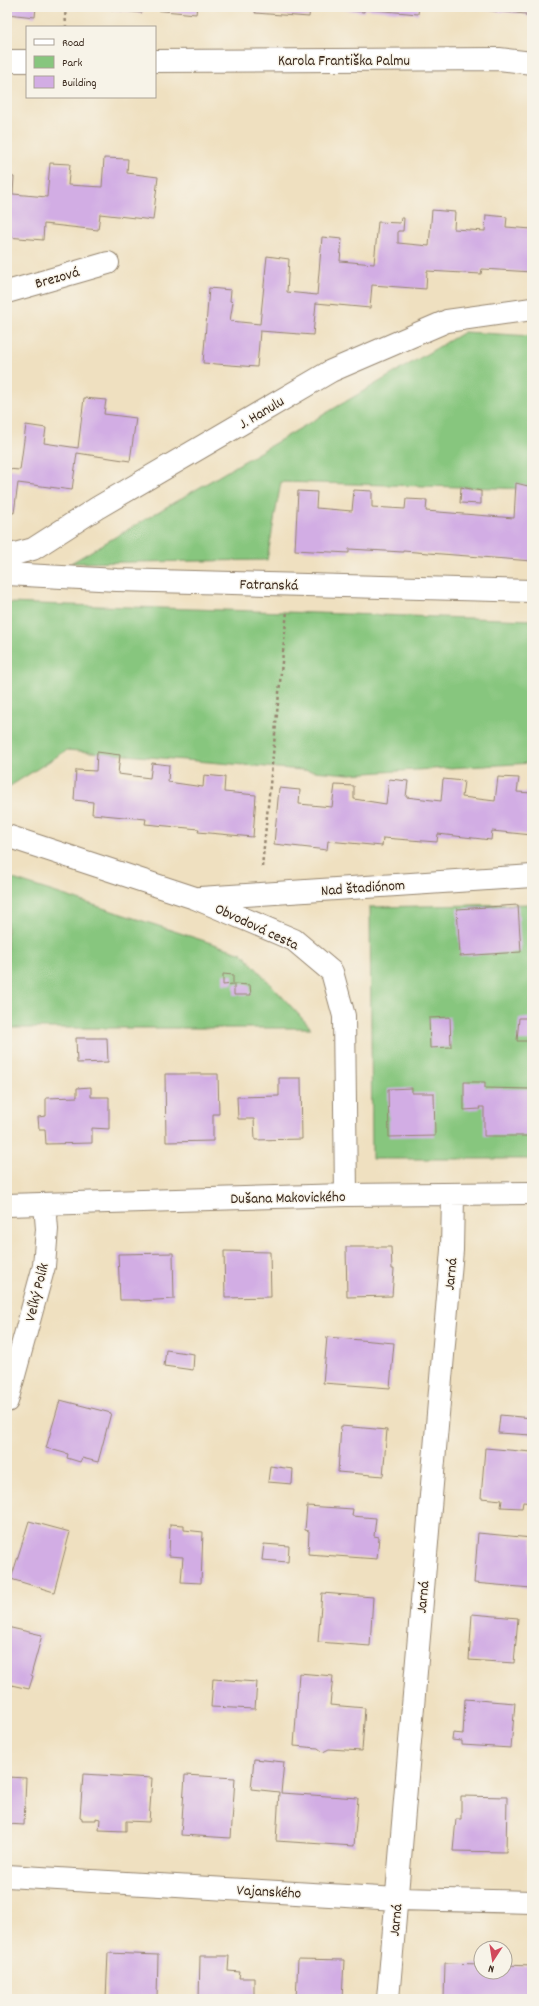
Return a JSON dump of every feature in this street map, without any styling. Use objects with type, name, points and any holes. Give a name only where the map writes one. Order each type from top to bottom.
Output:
[{"type":"street","name":"Karola Františka Palmu","points":[[156,61],[499,59],[532,63]]},
{"type":"street","points":[[7,61],[26,61]]},
{"type":"street","name":"Brezová","points":[[7,292],[108,263]]},
{"type":"street","name":"J. Hanulu","points":[[7,556],[33,549],[97,508],[331,371],[447,321],[521,309],[532,309]]},
{"type":"street","name":"Fatranská","points":[[7,574],[117,580],[532,591]]},
{"type":"street","name":"Obvodová cesta","points":[[7,836],[195,898],[294,940],[332,972],[344,1016],[346,1196]]},
{"type":"street","name":"Nad štadiónom","points":[[195,898],[532,876]]},
{"type":"street","name":"Dušana Makovického","points":[[7,1204],[532,1193]]},
{"type":"street","name":"Jarná","points":[[388,1999],[452,1250],[453,1195]]},
{"type":"street","name":"Veľký Polík","points":[[7,1401],[44,1266],[47,1229],[44,1204]]},
{"type":"street","name":"Vajanského","points":[[7,1876],[397,1899],[532,1902]]},
{"type":"path","points":[[65,7],[66,26]]},
{"type":"path","points":[[260,894],[289,584]]},
{"type":"green space","points":[[464,332],[532,336],[532,489],[281,482],[267,560],[71,563]]},
{"type":"green space","points":[[7,603],[532,620],[532,763],[349,774],[67,750],[7,788]]},
{"type":"green space","points":[[7,877],[242,953],[311,1028],[7,1028]]},
{"type":"green space","points":[[532,904],[532,1159],[372,1159],[370,907]]},
{"type":"building","points":[[7,7],[36,7],[35,17],[7,14]]},
{"type":"building","points":[[88,7],[197,7],[196,14],[143,9],[142,13]]},
{"type":"building","points":[[256,7],[310,7],[309,17],[255,13]]},
{"type":"building","points":[[320,7],[419,7],[418,14],[364,9],[364,12]]},
{"type":"building","points":[[473,7],[532,7],[532,17],[526,16],[526,14],[472,9]]},
{"type":"building","points":[[104,158],[128,159],[127,173],[158,177],[153,220],[100,214],[98,230],[44,224],[43,240],[7,237],[7,176],[14,177],[13,194],[47,197],[50,163],[70,164],[68,185],[102,187]]},
{"type":"building","points":[[432,210],[455,212],[454,229],[485,231],[486,215],[507,217],[506,227],[532,229],[532,272],[482,269],[481,274],[427,271],[426,289],[372,285],[370,308],[316,303],[313,335],[260,331],[257,367],[203,363],[209,288],[231,290],[230,301],[233,302],[230,321],[260,324],[267,256],[289,259],[287,292],[317,295],[322,237],[342,239],[340,261],[374,264],[378,222],[400,223],[401,218],[404,218],[403,231],[398,231],[398,243],[429,246]]},
{"type":"building","points":[[84,398],[106,400],[104,414],[136,418],[130,461],[77,453],[72,490],[18,483],[14,513],[7,512],[7,469],[20,470],[26,425],[46,428],[44,443],[78,448]]},
{"type":"building","points":[[516,483],[532,487],[532,561],[403,551],[349,549],[349,553],[295,550],[298,491],[317,492],[316,508],[352,511],[354,490],[372,491],[372,507],[405,509],[406,499],[427,500],[426,511],[514,518]]},
{"type":"building","points":[[461,487],[481,491],[481,504],[460,503]]},
{"type":"building","points":[[97,752],[120,755],[118,774],[150,778],[152,763],[169,765],[168,782],[203,787],[204,775],[225,777],[224,792],[256,795],[253,837],[198,832],[199,829],[145,824],[146,819],[92,814],[93,802],[74,800],[76,770],[96,771]]},
{"type":"building","points":[[498,777],[519,778],[517,792],[532,793],[532,835],[492,831],[491,840],[438,834],[437,842],[383,838],[382,846],[328,841],[327,850],[274,844],[279,788],[300,790],[299,804],[332,807],[335,785],[354,786],[354,799],[386,804],[389,779],[408,781],[406,797],[441,801],[443,779],[464,781],[462,797],[495,801]]},
{"type":"building","points":[[518,905],[521,952],[460,956],[457,909]]},
{"type":"building","points":[[223,974],[233,975],[233,984],[223,985]]},
{"type":"building","points":[[234,984],[250,985],[251,995],[234,995]]},
{"type":"building","points":[[450,1017],[451,1047],[430,1048],[429,1018]]},
{"type":"building","points":[[519,1018],[532,1018],[532,1041],[517,1041]]},
{"type":"building","points":[[76,1038],[107,1038],[108,1062],[77,1063]]},
{"type":"building","points":[[165,1074],[218,1074],[219,1114],[213,1114],[213,1141],[166,1142]]},
{"type":"building","points":[[279,1078],[301,1078],[302,1139],[255,1140],[254,1119],[238,1119],[237,1097],[279,1096]]},
{"type":"building","points":[[464,1082],[485,1082],[485,1088],[530,1089],[530,1136],[484,1136],[484,1107],[479,1107],[480,1109],[464,1110]]},
{"type":"building","points":[[91,1087],[91,1097],[109,1097],[109,1129],[92,1128],[92,1143],[46,1144],[45,1129],[39,1129],[38,1117],[46,1116],[46,1098],[77,1097],[77,1088]]},
{"type":"building","points":[[412,1088],[412,1093],[434,1093],[435,1136],[389,1137],[388,1089]]},
{"type":"building","points":[[346,1247],[391,1247],[392,1269],[394,1269],[392,1296],[347,1297]]},
{"type":"building","points":[[224,1251],[270,1252],[271,1297],[225,1298]]},
{"type":"building","points":[[173,1253],[174,1299],[140,1301],[120,1300],[118,1254]]},
{"type":"building","points":[[327,1337],[394,1343],[390,1388],[323,1383]]},
{"type":"building","points":[[166,1350],[194,1354],[193,1370],[164,1366]]},
{"type":"building","points":[[60,1400],[111,1413],[98,1462],[82,1458],[80,1462],[67,1458],[68,1454],[46,1448]]},
{"type":"building","points":[[500,1415],[532,1418],[532,1435],[498,1433]]},
{"type":"building","points":[[341,1426],[387,1430],[383,1476],[338,1472]]},
{"type":"building","points":[[485,1448],[532,1452],[532,1503],[523,1502],[522,1508],[501,1507],[502,1500],[481,1498]]},
{"type":"building","points":[[270,1466],[293,1469],[292,1484],[268,1482]]},
{"type":"building","points":[[307,1506],[353,1509],[352,1516],[376,1518],[374,1536],[379,1537],[377,1559],[308,1554],[309,1531],[305,1530]]},
{"type":"building","points":[[29,1521],[70,1532],[54,1592],[11,1579]]},
{"type":"building","points":[[170,1524],[184,1525],[184,1530],[203,1532],[201,1583],[181,1582],[183,1557],[169,1556]]},
{"type":"building","points":[[478,1533],[532,1538],[531,1588],[474,1583]]},
{"type":"building","points":[[264,1544],[289,1546],[288,1562],[262,1560]]},
{"type":"building","points":[[322,1593],[373,1597],[370,1646],[318,1642]]},
{"type":"building","points":[[472,1614],[518,1618],[514,1663],[469,1660]]},
{"type":"building","points":[[7,1627],[42,1635],[31,1675],[33,1676],[29,1689],[7,1684]]},
{"type":"building","points":[[299,1673],[333,1676],[330,1705],[365,1708],[362,1751],[329,1749],[323,1752],[318,1748],[294,1746]]},
{"type":"building","points":[[213,1679],[257,1682],[255,1709],[211,1707]]},
{"type":"building","points":[[465,1699],[515,1703],[511,1748],[462,1745],[462,1741],[452,1740],[453,1733],[463,1734]]},
{"type":"building","points":[[254,1759],[284,1762],[281,1793],[358,1798],[354,1846],[276,1841],[279,1792],[251,1789]]},
{"type":"building","points":[[83,1774],[152,1778],[149,1822],[126,1821],[126,1831],[99,1830],[100,1819],[96,1818],[96,1820],[82,1820],[80,1817]]},
{"type":"building","points":[[185,1775],[235,1778],[231,1838],[181,1835]]},
{"type":"building","points":[[7,1777],[26,1778],[24,1825],[7,1824]]},
{"type":"building","points":[[461,1796],[507,1797],[506,1852],[453,1851],[456,1819],[461,1819]]},
{"type":"building","points":[[108,1953],[158,1955],[157,1999],[106,1999]]},
{"type":"building","points":[[200,1956],[229,1956],[228,1971],[240,1972],[239,1978],[254,1978],[254,1999],[199,1999]]},
{"type":"building","points":[[298,1959],[344,1960],[342,1999],[296,1999]]},
{"type":"building","points":[[445,1963],[473,1964],[473,1980],[513,1980],[513,1965],[532,1966],[532,1999],[444,1999]]}]
